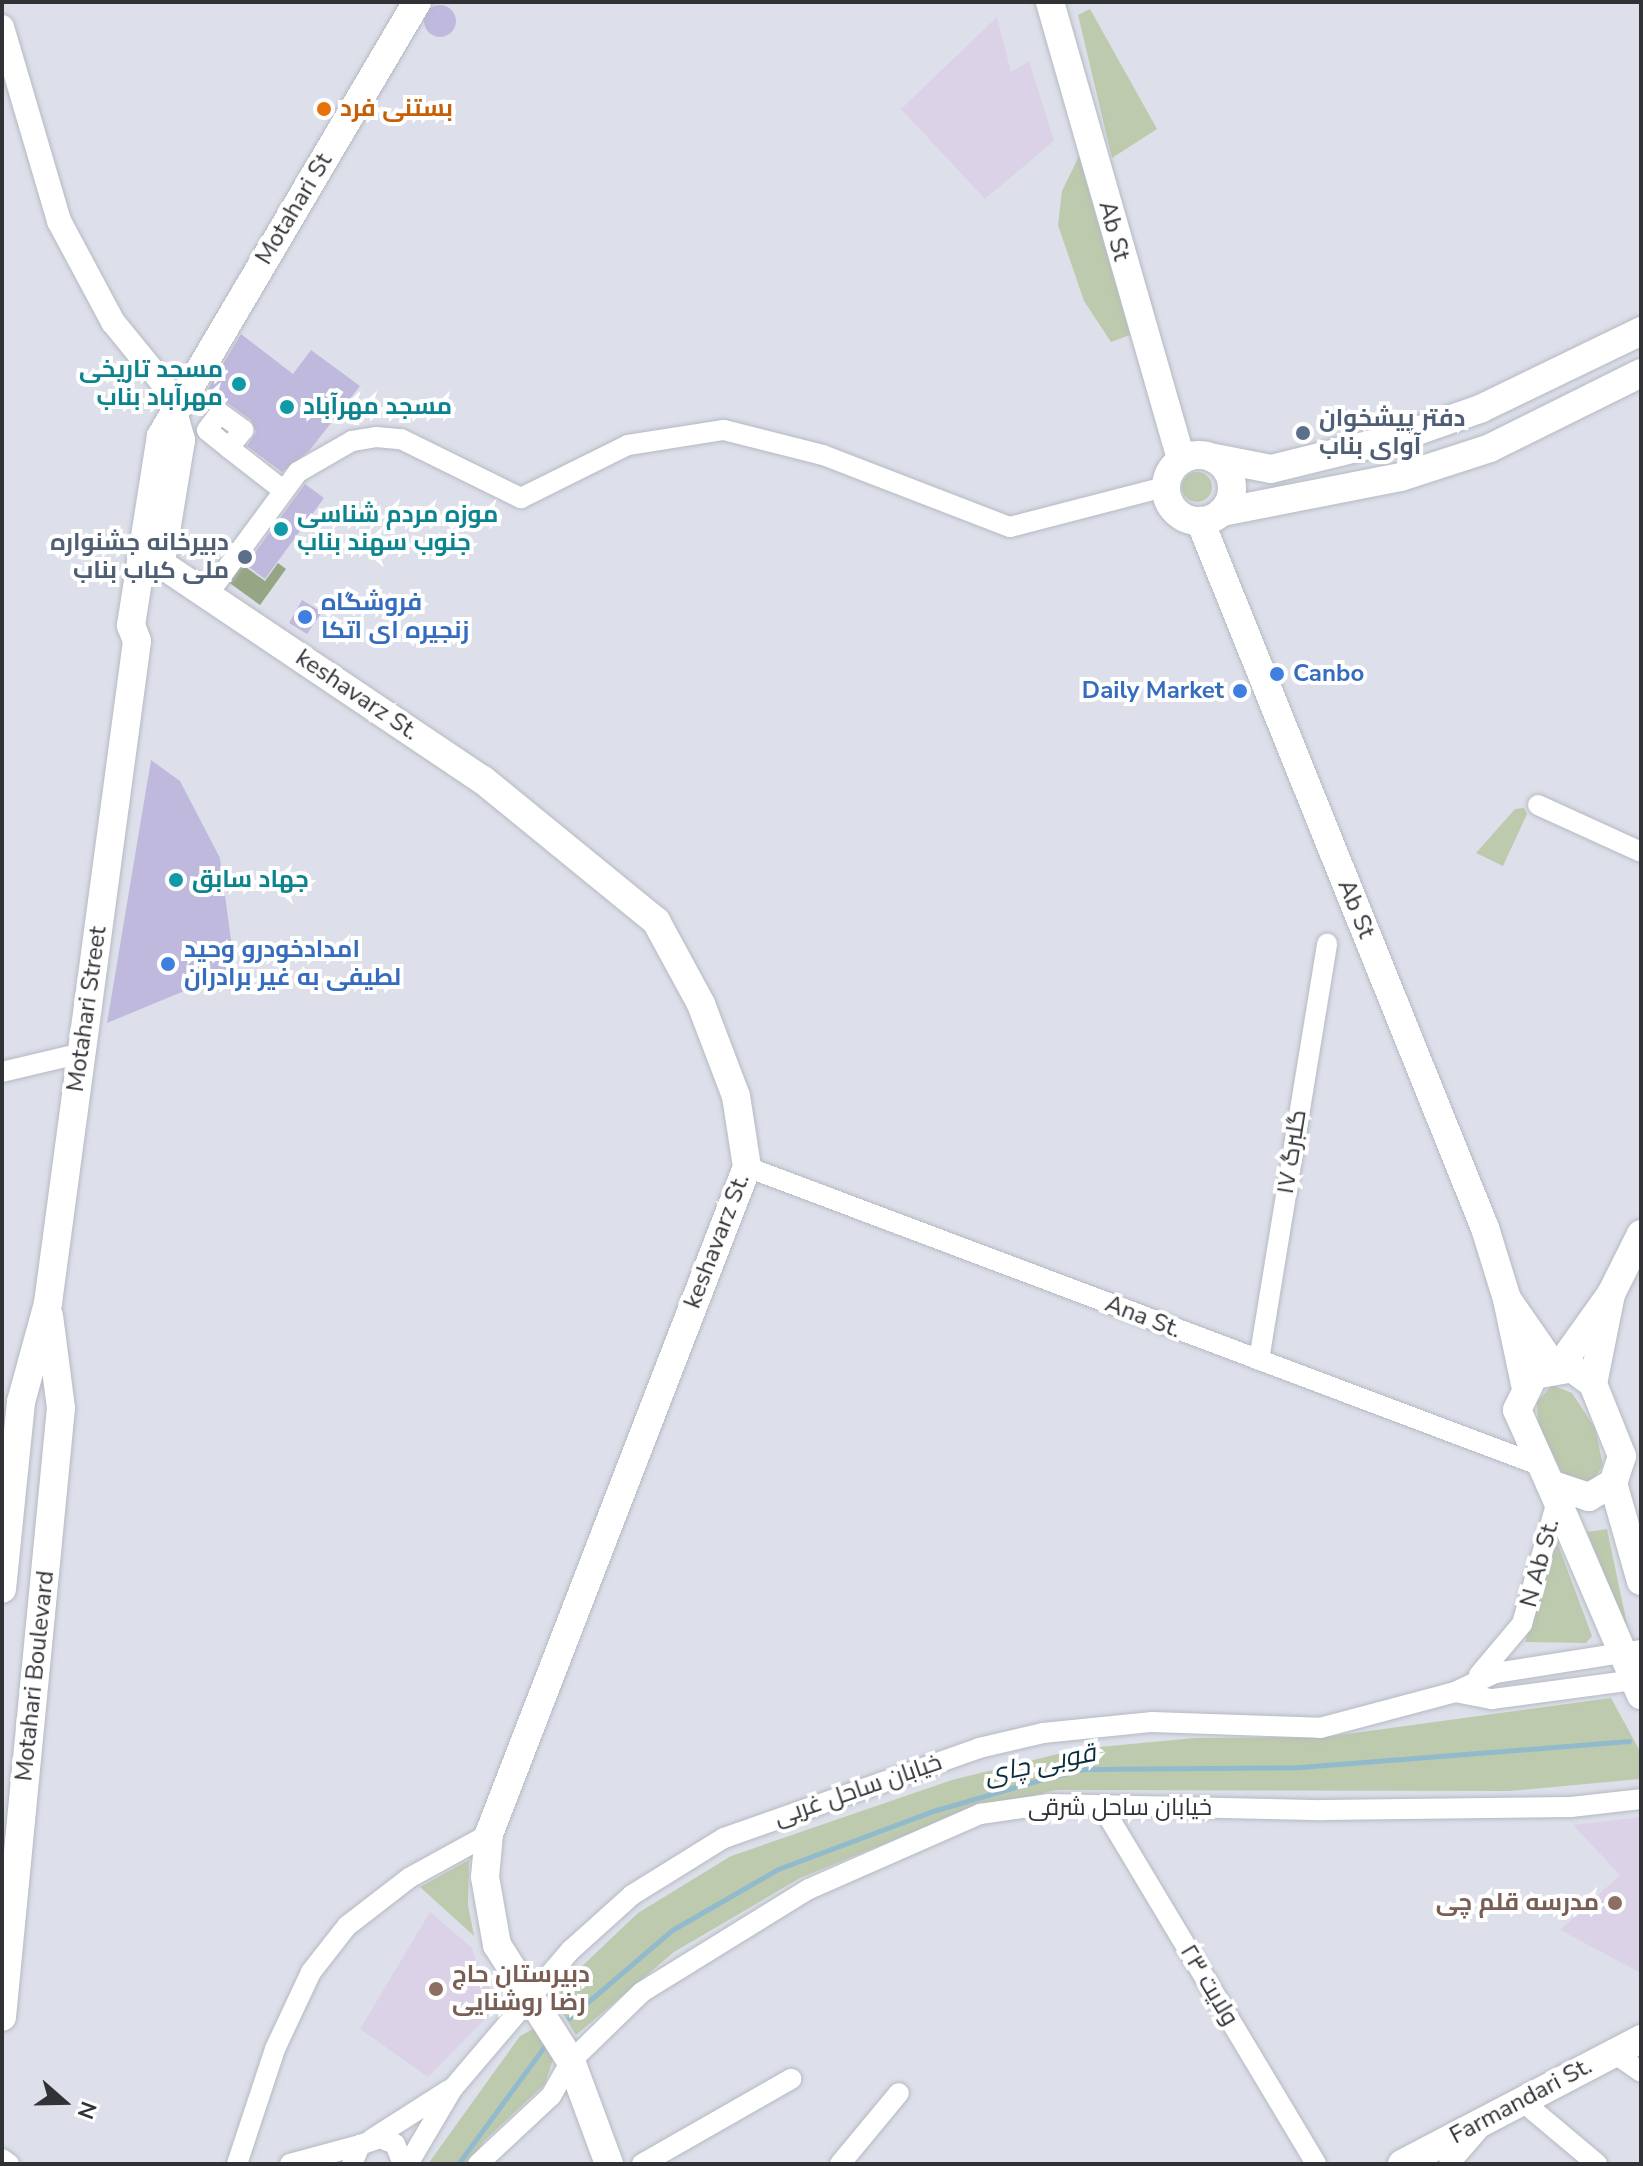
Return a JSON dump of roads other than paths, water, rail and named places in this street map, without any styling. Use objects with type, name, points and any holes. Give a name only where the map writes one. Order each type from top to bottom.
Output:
[{"type":"main road","name":"Motahari St","points":[[82,1053],[137,641],[131,625],[161,436],[417,2]]},
{"type":"main road","name":"Ab St","points":[[1050,2],[1181,460]]},
{"type":"main road","points":[[1641,331],[1480,409],[1400,437],[1271,469],[1215,458],[1181,460],[1165,487],[1179,515],[1211,517],[1401,477],[1490,448],[1641,373]]},
{"type":"main road","name":"Motahari St","points":[[137,641],[150,627],[161,564],[181,440],[177,411]]},
{"type":"main road","points":[[1211,517],[1232,483],[1215,458]]},
{"type":"main road","name":"Ab St","points":[[1211,517],[1485,1228],[1507,1299]]},
{"type":"main road","name":"keshavarz St.","points":[[161,564],[483,780],[656,921],[701,1004],[736,1096],[747,1167],[489,1834],[485,1877],[493,1931],[507,1964],[535,1997],[571,2061]]},
{"type":"main road","name":"Motahari Street","points":[[48,1303],[82,1053]]},
{"type":"main road","points":[[1525,1384],[1556,1367],[1611,1294],[1641,1234]]},
{"type":"main road","points":[[1611,1294],[1593,1384],[1621,1446],[1613,1483],[1633,1531],[1641,1581]]},
{"type":"main road","points":[[1507,1299],[1556,1367],[1593,1384]]},
{"type":"main road","points":[[1507,1299],[1525,1384],[1517,1410],[1548,1483],[1561,1493],[1589,1497],[1613,1483]]},
{"type":"main road","name":"Motahari Boulevard","points":[[2,1589],[18,1427],[48,1303]]},
{"type":"main road","name":"Motahari Boulevard","points":[[2,2017],[59,1431],[48,1303]]},
{"type":"main road","points":[[18,1427],[24,1414],[38,1408],[57,1417],[59,1431]]},
{"type":"main road","name":"N Ab St.","points":[[1548,1483],[1636,1672]]},
{"type":"main road","name":"Farmandari St.","points":[[1402,2164],[1641,2039]]},
{"type":"main road","points":[[571,2061],[609,2164]]},
{"type":"street","points":[[2,27],[59,221],[113,322],[177,411]]},
{"type":"street","points":[[208,594],[283,490],[330,452],[376,437],[401,439],[521,498],[628,445],[724,430],[823,455],[1010,527],[1165,487]]},
{"type":"street","points":[[229,448],[283,490]]},
{"type":"street","points":[[1538,805],[1641,852]]},
{"type":"street","name":"گلبرگ ۱۷","points":[[1259,1360],[1327,944]]},
{"type":"street","points":[[2,1072],[82,1053]]},
{"type":"street","name":"Ana St.","points":[[747,1167],[1259,1360],[1548,1483]]},
{"type":"street","name":"N Ab St.","points":[[1455,1692],[1498,1658],[1522,1624],[1548,1483]]},
{"type":"street","name":"خیابان ساحل غربی","points":[[406,2164],[453,2088],[535,1997],[571,1950],[632,1895],[724,1838],[803,1806],[1043,1733],[1152,1722],[1320,1728],[1455,1692],[1495,1673],[1636,1672]]},
{"type":"street","name":"خیابان ساحل غربی","points":[[1455,1692],[1492,1699],[1636,1672]]},
{"type":"street","name":"خیابان ساحل شرقی","points":[[478,2164],[551,2096],[571,2061],[642,1992],[809,1889],[980,1814],[1049,1804],[1323,1810],[1571,1807],[1641,1799]]},
{"type":"street","name":"ولایت ۲۳","points":[[1102,1806],[1316,2164]]},
{"type":"street","points":[[237,2164],[275,2049],[311,1972],[347,1926],[409,1878],[489,1834]]},
{"type":"street","points":[[1614,2053],[1641,2072]]},
{"type":"street","points":[[642,2164],[791,2079]]},
{"type":"street","name":"خیابان ساحل غربی","points":[[290,2164],[361,2149],[453,2088]]},
{"type":"street","points":[[840,2164],[899,2093]]},
{"type":"street","points":[[1522,2101],[1597,2164]]},
{"type":"street","points":[[1449,2164],[1487,2119]]},
{"type":"street","points":[[361,2149],[395,2144],[406,2164]]},
{"type":"street","points":[[2,2159],[9,2164]]},
{"type":"waterway","name":"قوبی چای","points":[[569,2018],[672,1930],[778,1869],[933,1811],[1050,1777],[1086,1769],[1300,1767],[1629,1741]]},
{"type":"waterway","name":"قوبی چای","points":[[458,2164],[544,2047]]},
{"type":"place","name":"بستنی فرد","points":[[324,109]]},
{"type":"place","name":"مسجد تاریخی مهرآباد بناب","points":[[239,384]]},
{"type":"place","name":"مسجد مهرآباد","points":[[287,407]]},
{"type":"place","name":"دفتر پیشخوان آوای بناب","points":[[1303,433]]},
{"type":"place","name":"موزه مردم شناسی جنوب سهند بناب","points":[[281,529]]},
{"type":"place","name":"دبیرخانه جشنواره ملی کباب بناب","points":[[245,557]]},
{"type":"place","name":"فروشگاه زنجیره ای اتکا","points":[[305,617]]},
{"type":"place","name":"Canbo","points":[[1277,674]]},
{"type":"place","name":"Daily Market","points":[[1240,691]]},
{"type":"place","name":"جهاد سابق","points":[[176,880]]},
{"type":"place","name":"امدادخودرو وحید لطیفی به غیر برادران","points":[[168,964]]},
{"type":"place","name":"مدرسه قلم چی","points":[[1615,1903]]},
{"type":"place","name":"دبیرستان حاج رضا روشنایی","points":[[436,1989]]}]
